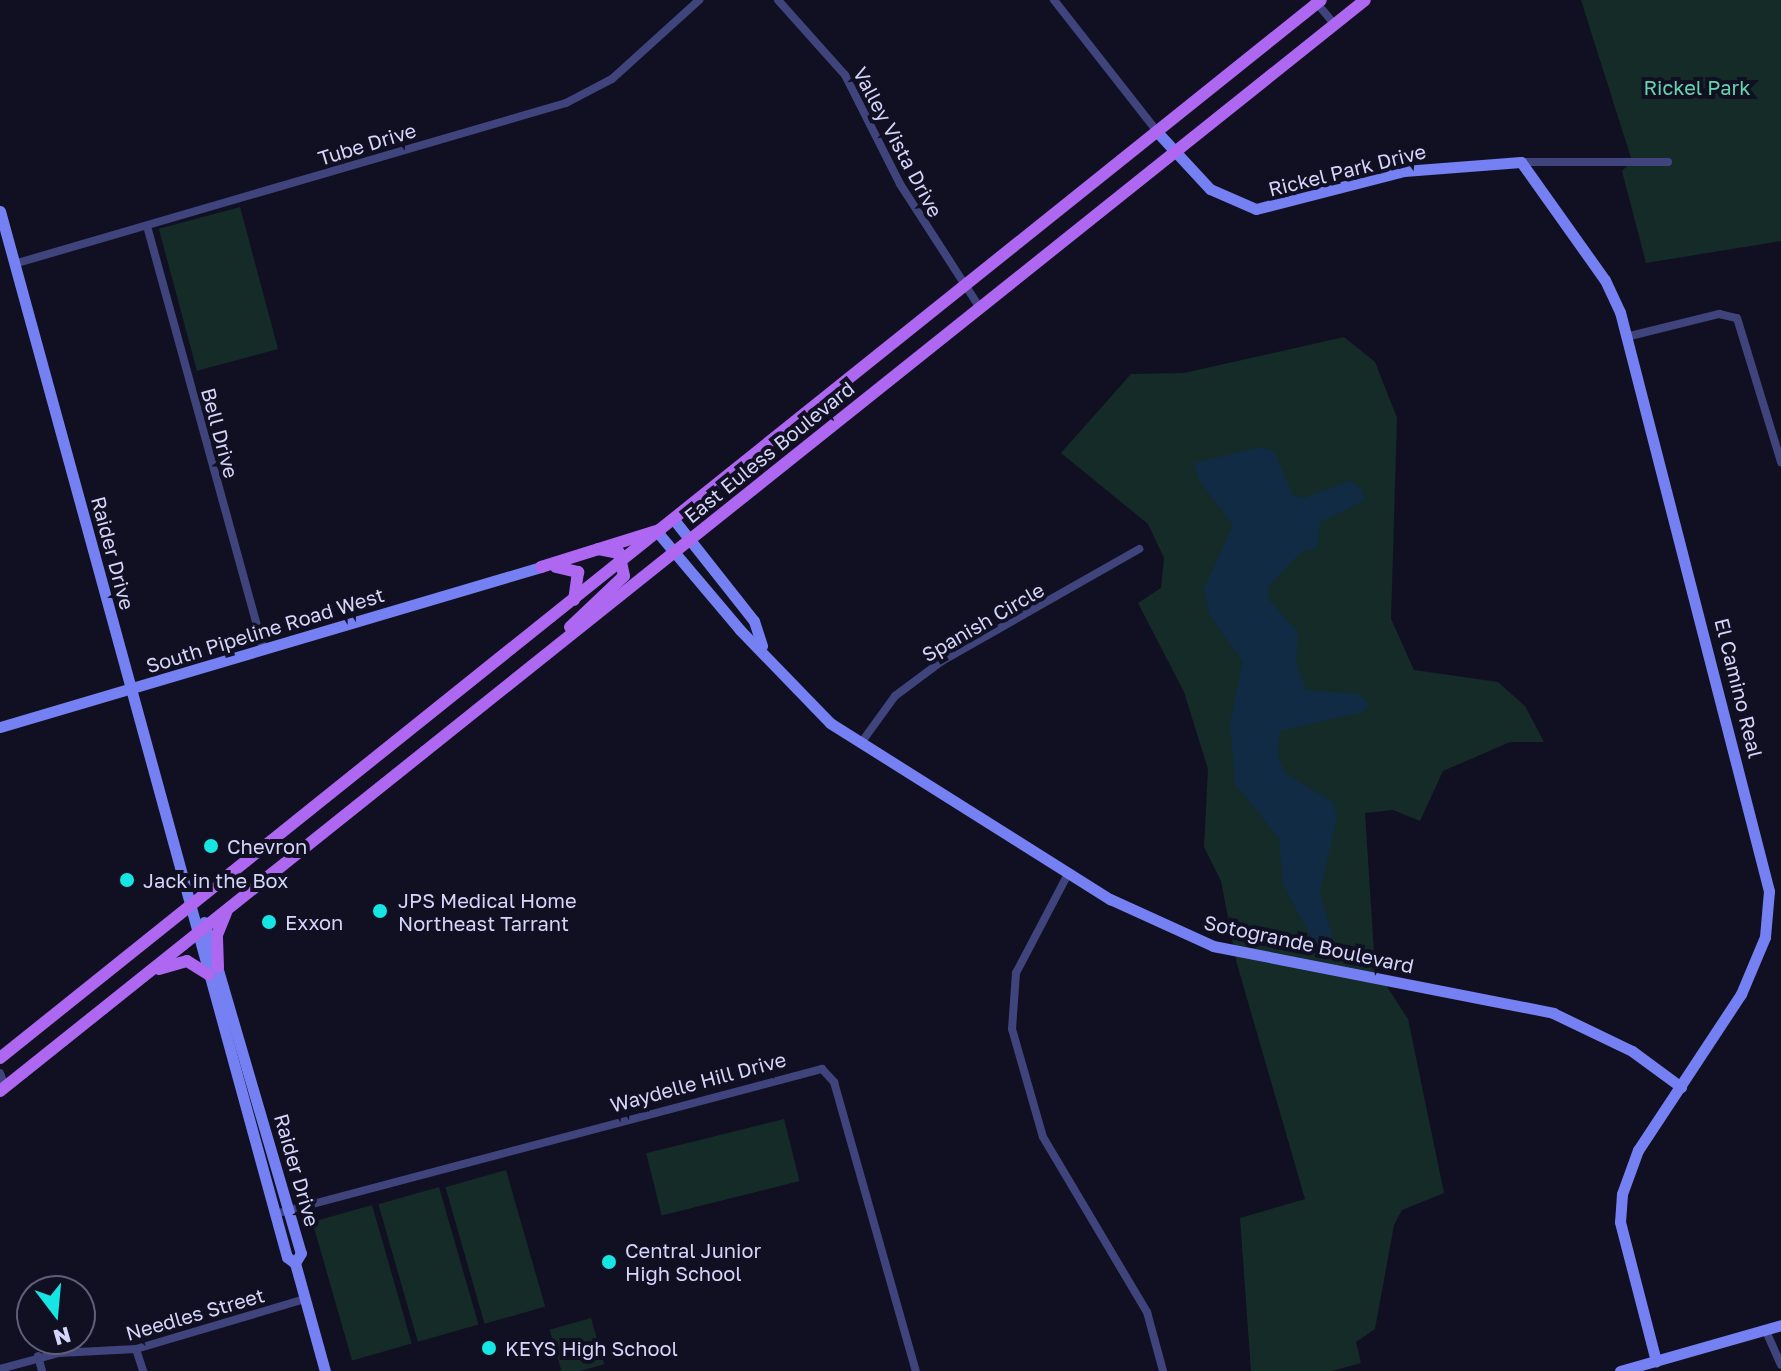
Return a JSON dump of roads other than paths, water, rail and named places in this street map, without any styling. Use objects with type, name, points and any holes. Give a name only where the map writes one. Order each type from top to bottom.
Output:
[{"type":"main road","name":"East Euless Boulevard","points":[[139,980],[1365,0]]},
{"type":"main road","name":"East Euless Boulevard","points":[[0,1058],[1159,134],[1318,1]]},
{"type":"main road","points":[[541,567],[667,528]]},
{"type":"main road","points":[[550,652],[619,584],[624,562],[613,549],[598,549]]},
{"type":"main road","points":[[541,567],[565,565],[578,572],[574,601]]},
{"type":"main road","points":[[415,727],[431,747]]},
{"type":"main road","points":[[3,1089],[139,980],[181,962],[213,971],[217,935],[229,908]]},
{"type":"street","name":"Tube Drive","points":[[14,264],[566,103],[612,79],[699,0]]},
{"type":"street","name":"Valley Vista Drive","points":[[778,0],[845,75],[964,290],[980,308]]},
{"type":"street","points":[[1054,0],[1159,134]]},
{"type":"street","points":[[1318,1],[1334,24]]},
{"type":"street","name":"Rickel Park Drive","points":[[1159,134],[1221,198],[1256,209],[1404,171],[1521,162],[1668,162]]},
{"type":"street","name":"El Camino Real","points":[[1521,162],[1605,280],[1630,336],[1769,891],[1765,937],[1753,968],[1681,1087],[1638,1150],[1620,1204],[1657,1366]]},
{"type":"street","name":"Raider Drive","points":[[0,211],[131,690],[192,905],[202,929],[225,1033],[287,1257],[295,1263],[325,1371]]},
{"type":"street","name":"Bell Drive","points":[[147,226],[263,648]]},
{"type":"street","points":[[1630,336],[1719,314],[1737,318],[1781,462]]},
{"type":"street","name":"Sotogrande Boulevard","points":[[667,528],[689,541],[754,621],[762,646]]},
{"type":"street","name":"Sotogrande Boulevard","points":[[667,528],[675,553],[740,630],[762,646],[804,698],[861,743],[1068,874],[1189,937],[1296,963],[1553,1013],[1632,1051],[1681,1087]]},
{"type":"street","name":"Spanish Circle","points":[[861,743],[895,696],[942,661],[1139,549]]},
{"type":"street","name":"South Pipeline Road West","points":[[0,727],[541,567]]},
{"type":"street","points":[[1068,874],[1016,973],[1012,1029],[1043,1137],[1147,1312],[1163,1371]]},
{"type":"street","name":"Raider Drive","points":[[213,971],[237,1029],[289,1210],[301,1253],[295,1263]]},
{"type":"street","points":[[225,1033],[237,1029]]},
{"type":"street","name":"Waydelle Hill Drive","points":[[275,1214],[822,1069],[834,1082],[916,1371]]},
{"type":"street","points":[[0,1073],[3,1089]]},
{"type":"street","name":"Needles Street","points":[[0,1369],[38,1356],[136,1349],[305,1299]]},
{"type":"street","points":[[1620,1371],[1657,1366],[1781,1325]]},
{"type":"street","points":[[1765,1329],[1781,1365]]},
{"type":"street","points":[[136,1349],[143,1371]]},
{"type":"street","points":[[38,1356],[42,1371]]},
{"type":"water","points":[[1260,447],[1274,451],[1293,496],[1304,498],[1349,481],[1361,488],[1365,500],[1320,522],[1317,548],[1301,552],[1269,586],[1268,599],[1298,632],[1296,662],[1306,690],[1358,694],[1369,704],[1363,712],[1280,731],[1278,757],[1286,774],[1333,802],[1337,818],[1320,892],[1335,945],[1327,953],[1319,952],[1283,884],[1279,838],[1235,784],[1230,722],[1243,662],[1209,614],[1204,589],[1233,525],[1200,482],[1194,463]]},
{"type":"place","name":"Chevron","points":[[211,846]]},
{"type":"place","name":"Jack in the Box","points":[[127,880]]},
{"type":"place","name":"JPS Medical Home Northeast Tarrant","points":[[380,911]]},
{"type":"place","name":"Exxon","points":[[269,922]]},
{"type":"place","name":"Central Junior High School","points":[[609,1262]]},
{"type":"place","name":"KEYS High School","points":[[489,1348]]},
{"type":"park label","name":"Rickel Park","points":[[1697,87]]}]
